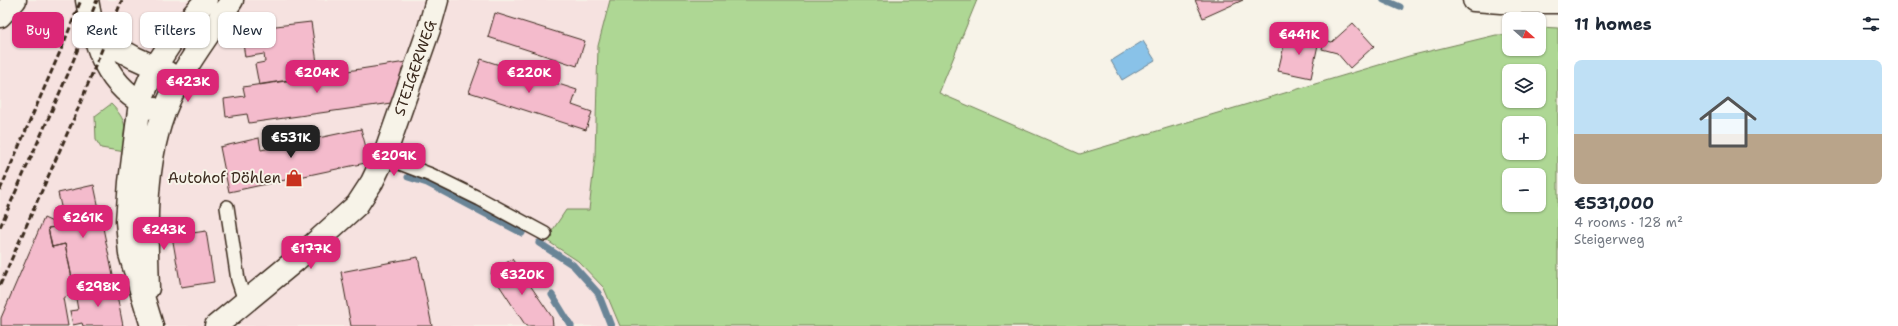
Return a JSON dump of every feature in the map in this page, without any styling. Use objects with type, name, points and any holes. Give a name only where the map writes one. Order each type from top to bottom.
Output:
[{"type":"street","points":[[0,16],[15,0]]},
{"type":"street","points":[[87,0],[89,12]]},
{"type":"street","points":[[150,320],[130,254],[127,221],[130,182],[140,102],[155,67],[176,35],[206,0]]},
{"type":"street","points":[[150,320],[146,232],[151,167],[160,123],[180,79],[232,0]]},
{"type":"street","name":"STEIGERWEG","points":[[216,326],[342,220],[357,205],[372,182],[384,157],[429,29],[437,0]]},
{"type":"street","points":[[1474,0],[1501,2],[1558,2]]},
{"type":"street","points":[[99,48],[115,82],[140,102],[164,113]]},
{"type":"street","points":[[118,48],[180,79]]},
{"type":"lane","points":[[384,157],[431,175],[480,199],[545,234]]},
{"type":"lane","points":[[227,207],[238,280],[245,301]]},
{"type":"shaded area","points":[[0,0],[610,0],[598,46],[595,157],[589,210],[546,240],[578,261],[604,288],[620,326],[0,326]]},
{"type":"green space","points":[[610,0],[977,0],[939,93],[1080,154],[1409,56],[1496,35],[1502,35],[1502,56],[1546,56],[1546,27],[1558,28],[1558,326],[620,326],[604,288],[578,261],[546,240],[566,210],[589,210],[595,157],[598,46]]},
{"type":"green space","points":[[111,104],[120,115],[125,126],[125,152],[101,148],[96,140],[95,116]]},
{"type":"water","points":[[1143,41],[1155,60],[1122,80],[1111,61]]},
{"type":"building","points":[[1195,0],[1243,0],[1203,18]]},
{"type":"building","points":[[495,13],[585,41],[577,66],[488,37]]},
{"type":"building","points":[[311,22],[319,76],[259,85],[255,64],[265,62],[264,54],[245,57],[244,48],[276,48],[276,26]]},
{"type":"building","points":[[1353,23],[1374,46],[1350,68],[1337,53],[1322,49],[1324,40],[1332,42]]},
{"type":"building","points":[[1287,33],[1319,40],[1311,78],[1278,71]]},
{"type":"building","points":[[481,59],[577,90],[572,105],[592,112],[586,130],[469,92]]},
{"type":"building","points":[[406,62],[391,103],[249,123],[247,114],[226,117],[224,99],[245,96],[243,87]]},
{"type":"building","points":[[361,129],[370,162],[229,192],[220,147],[259,138],[261,150]]},
{"type":"building","points":[[94,185],[115,285],[75,293],[65,244],[52,247],[48,228],[56,227],[53,213],[62,211],[58,193]]},
{"type":"building","points":[[44,218],[55,223],[56,227],[48,228],[52,247],[65,244],[75,293],[63,298],[68,326],[1,326],[1,318]]},
{"type":"building","points":[[206,231],[214,282],[181,287],[172,236]]},
{"type":"building","points":[[418,257],[432,326],[351,326],[341,272]]},
{"type":"building","points":[[512,259],[552,317],[553,326],[526,326],[491,273]]},
{"type":"building","points":[[115,285],[123,326],[83,326],[82,323],[73,325],[70,311],[78,310],[75,293]]},
{"type":"waterway","points":[[1384,0],[1400,7]]},
{"type":"waterway","points":[[408,177],[427,183],[522,233]]},
{"type":"waterway","points":[[539,243],[573,265],[598,293],[611,326]]},
{"type":"waterway","points":[[552,295],[571,326]]},
{"type":"railway","points":[[0,190],[81,0]]},
{"type":"railway","points":[[0,227],[68,74],[97,0]]},
{"type":"railway","points":[[0,285],[75,116],[122,0]]},
{"type":"place","name":"Autohof Döhlen","points":[[294,178]]}]
